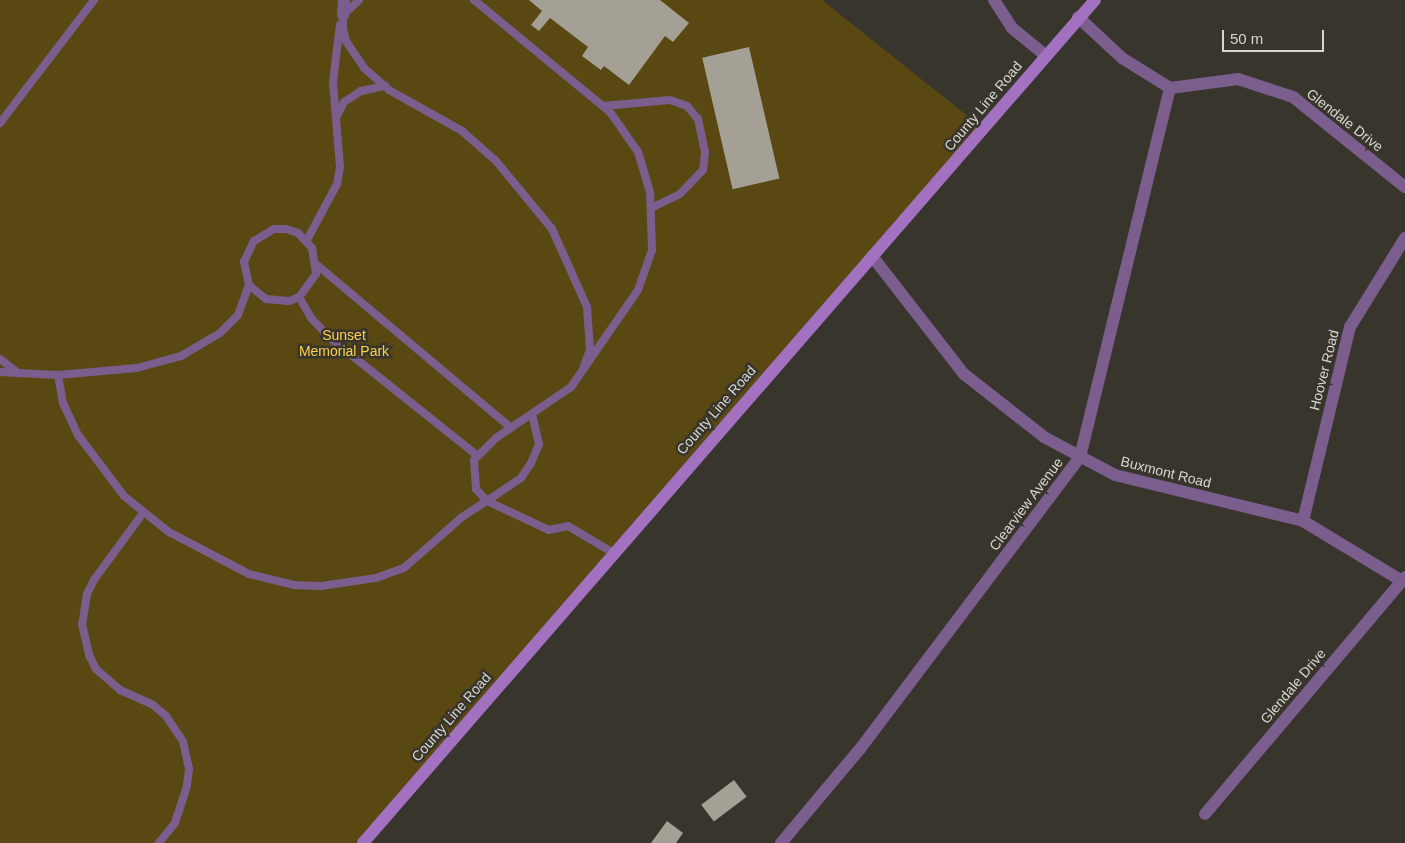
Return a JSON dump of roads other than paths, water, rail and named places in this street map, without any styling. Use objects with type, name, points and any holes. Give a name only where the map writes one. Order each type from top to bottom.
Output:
[{"type":"main road","name":"County Line Road","points":[[363,843],[612,552],[872,256],[1078,17],[1095,0]]},
{"type":"street","points":[[343,15],[344,0]]},
{"type":"street","points":[[994,0],[1012,28],[1045,55]]},
{"type":"street","points":[[1078,17],[1122,58],[1170,88]]},
{"type":"street","name":"Glendale Drive","points":[[1170,88],[1238,79],[1292,97],[1405,187]]},
{"type":"street","name":"Clearview Avenue","points":[[781,843],[860,749],[1080,457],[1170,88]]},
{"type":"street","name":"Hoover Road","points":[[1303,521],[1350,327],[1405,238]]},
{"type":"street","name":"Buxmont Road","points":[[872,256],[964,374],[1044,437],[1115,475],[1303,521],[1403,579]]},
{"type":"street","name":"Glendale Drive","points":[[1205,814],[1403,579]]},
{"type":"lane","points":[[0,123],[94,0]]},
{"type":"lane","points":[[307,240],[338,184],[342,146],[337,116],[333,64],[344,0]]},
{"type":"lane","points":[[359,0],[343,15],[346,41],[353,53],[385,86],[462,131],[496,161],[552,229],[587,307],[590,350],[577,379]]},
{"type":"lane","points":[[474,0],[603,106],[638,152],[646,173],[651,208],[652,250],[638,290],[577,379],[511,428],[478,456],[472,469],[476,489],[487,501],[550,530],[568,526],[612,552]]},
{"type":"lane","points":[[337,116],[344,102],[361,91],[385,86]]},
{"type":"lane","points":[[603,106],[670,100],[686,106],[698,119],[705,152],[703,170],[680,194],[651,208]]},
{"type":"lane","points":[[0,372],[58,375],[137,368],[181,356],[232,323],[249,285],[244,262],[254,240],[274,229],[298,233],[307,240],[317,265],[511,428]]},
{"type":"lane","points":[[249,285],[272,301],[300,297],[312,283],[317,265]]},
{"type":"lane","points":[[300,297],[311,318],[330,338],[478,456]]},
{"type":"lane","points":[[0,359],[18,373]]},
{"type":"lane","points":[[58,375],[63,403],[88,451],[111,482],[143,513],[169,532],[249,574],[286,583],[321,586],[362,582],[404,568],[462,517],[521,478],[531,463],[539,444],[532,414]]},
{"type":"lane","points":[[143,513],[94,580],[87,594],[82,624],[88,655],[96,669],[120,690],[153,705],[166,716],[183,741],[189,769],[187,786],[175,823],[159,843]]},
{"type":"park label","name":"Sunset Memorial Park","points":[[344,344]]}]
